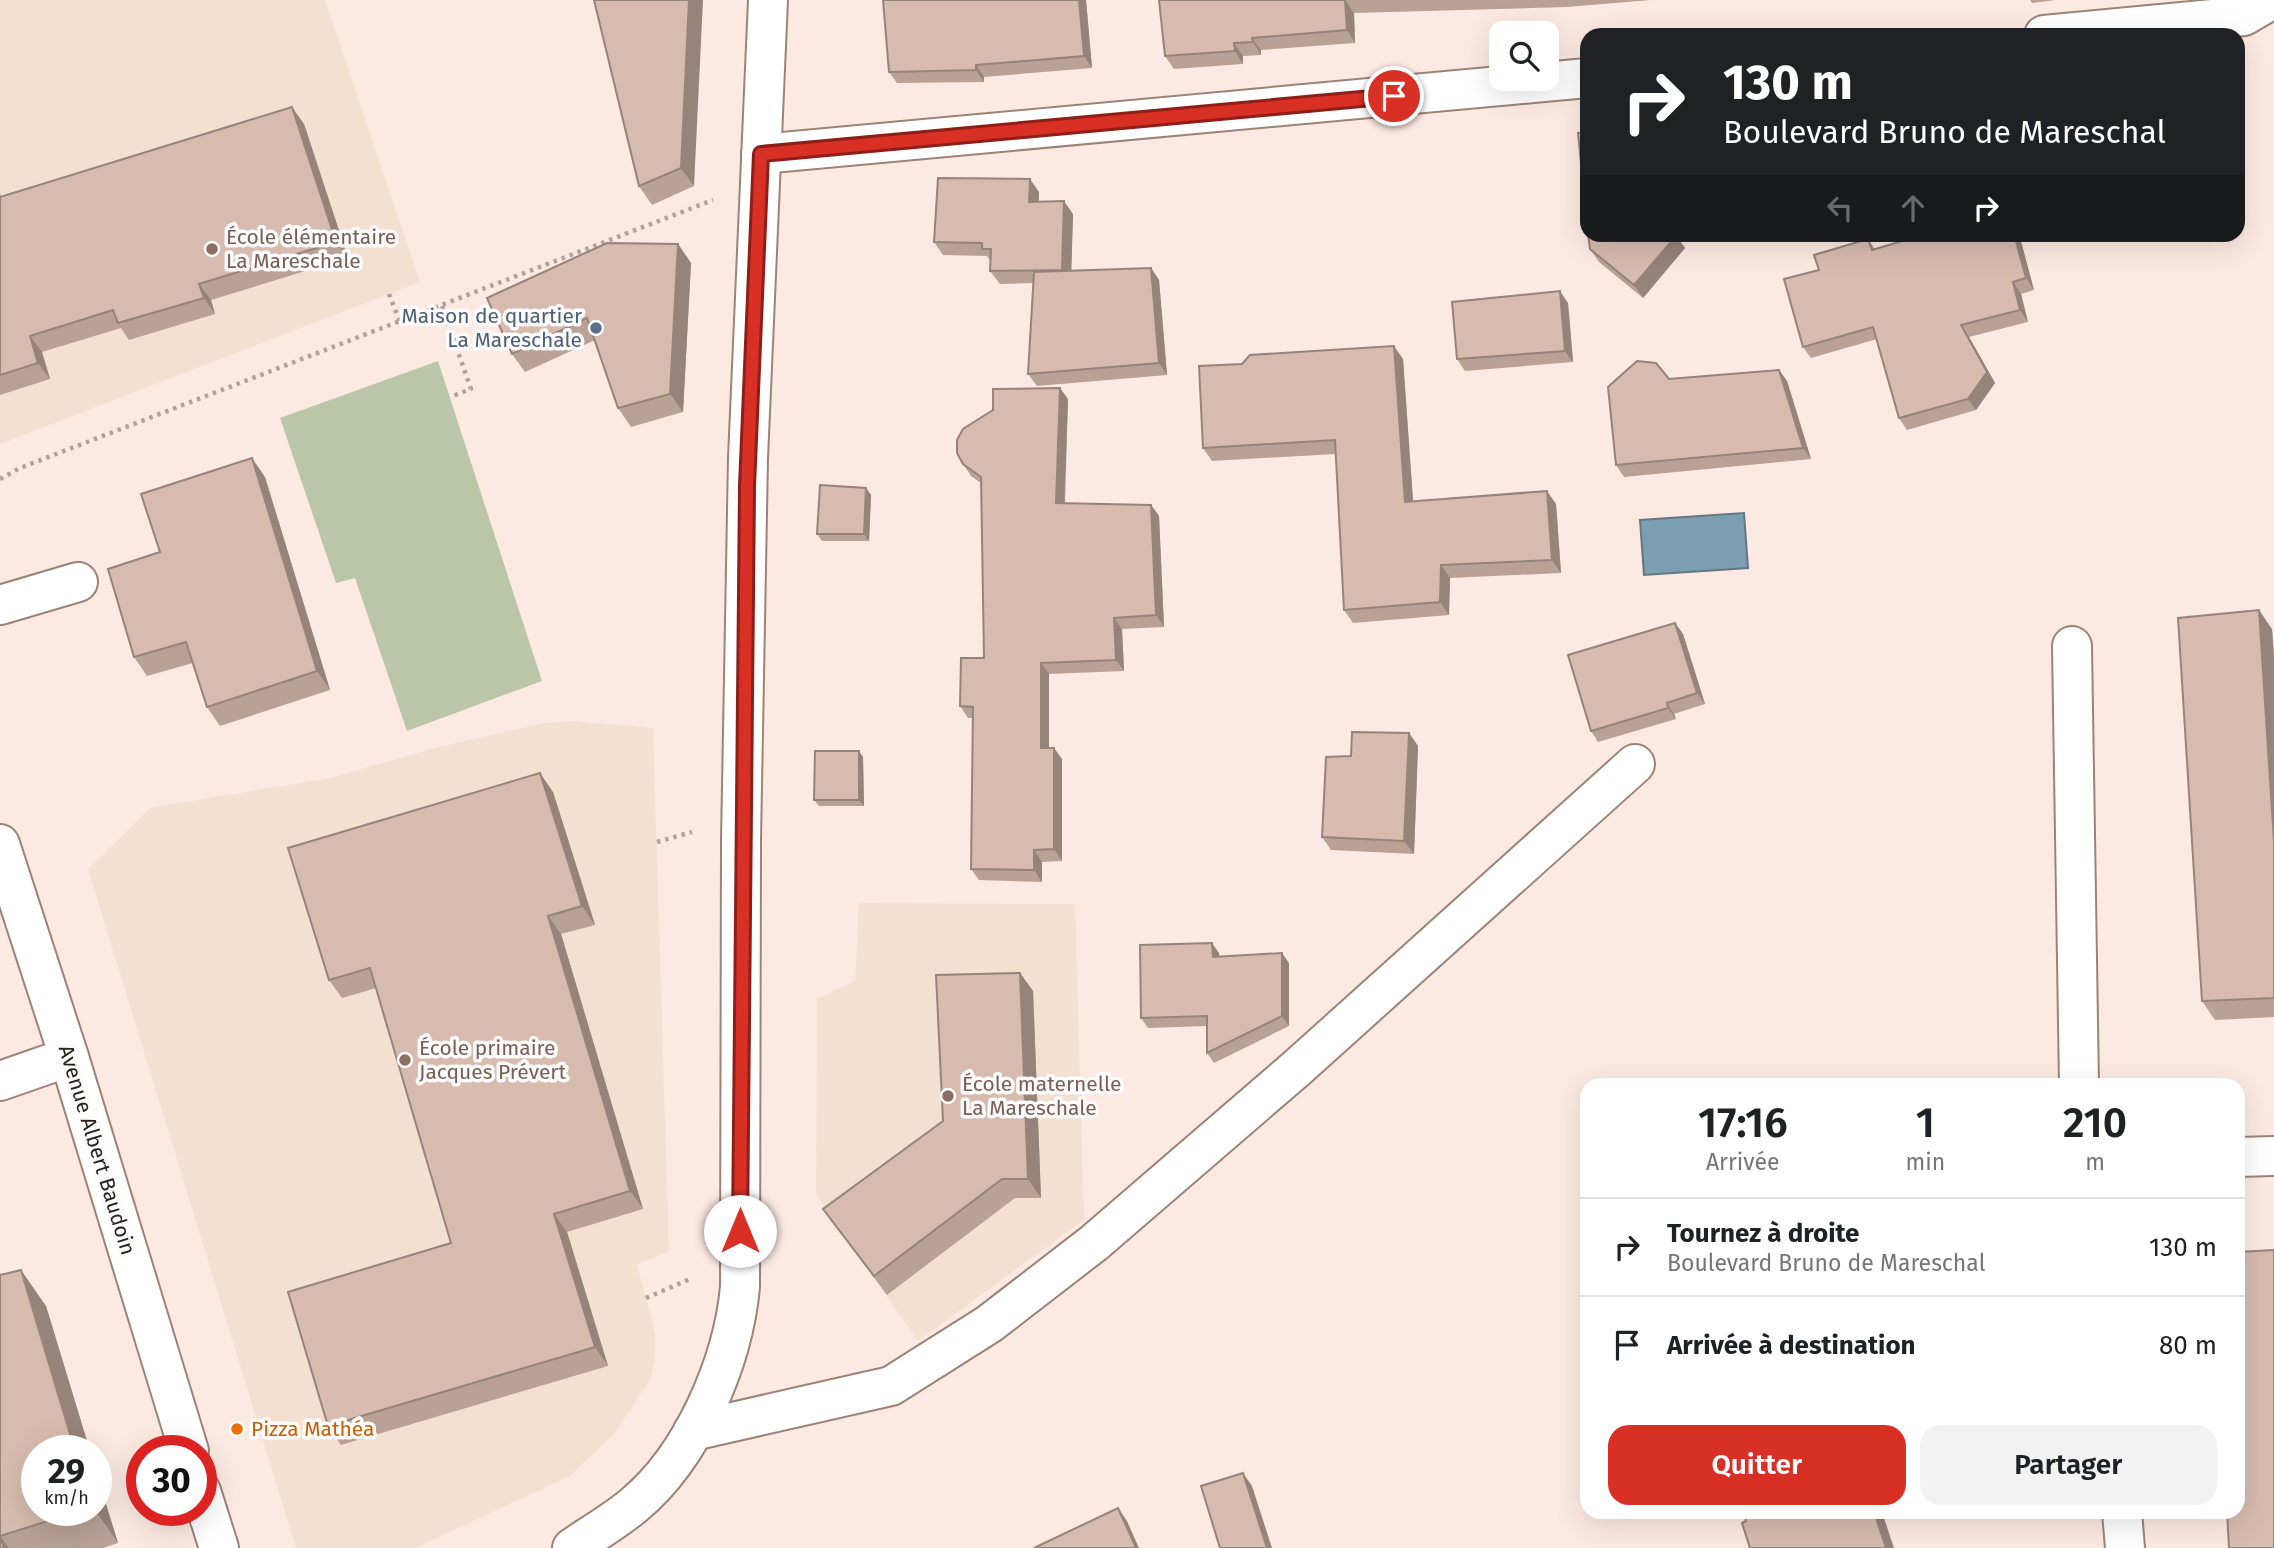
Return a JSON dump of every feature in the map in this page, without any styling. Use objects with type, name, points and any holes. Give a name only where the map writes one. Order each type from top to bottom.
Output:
[{"type":"street","points":[[572,1548],[635,1505],[667,1468],[693,1431],[726,1358],[736,1325],[740,1287],[741,855],[747,486],[768,0]]},
{"type":"street","points":[[2118,28],[2244,16],[2271,0]]},
{"type":"street","points":[[760,168],[1580,79]]},
{"type":"street","points":[[0,605],[78,582]]},
{"type":"street","points":[[2072,646],[2079,1078]]},
{"type":"street","points":[[693,1431],[891,1386],[989,1324],[1094,1243],[1297,1068],[1635,764]]},
{"type":"street","name":"Avenue Albert Baudoin","points":[[1,842],[184,1435]]},
{"type":"street","points":[[0,1082],[69,1057]]},
{"type":"street","points":[[2245,1157],[2274,1156]]},
{"type":"street","points":[[2123,1519],[2125,1548]]},
{"type":"street","points":[[212,1526],[219,1548]]},
{"type":"path","points":[[0,479],[20,468],[443,306],[760,168]]},
{"type":"path","points":[[389,294],[400,322]]},
{"type":"path","points":[[443,306],[471,389],[450,397]]},
{"type":"path","points":[[657,842],[692,832]]},
{"type":"path","points":[[646,1298],[690,1279]]},
{"type":"shaded area","name":"École élémentaire La Mareschale","points":[[0,0],[325,0],[420,282],[0,444],[0,395],[49,379],[0,192]]},
{"type":"shaded area","name":"École primaire Jacques Prévert","points":[[573,721],[653,728],[669,1251],[637,1265],[655,1331],[655,1358],[651,1378],[614,1434],[570,1476],[415,1548],[296,1548],[88,869],[150,808],[326,779],[443,746],[544,723]]},
{"type":"shaded area","name":"École maternelle La Mareschale","points":[[859,903],[1075,904],[1084,1220],[918,1341],[816,1194],[817,999],[855,981]]},
{"type":"green space","points":[[438,361],[542,681],[407,731],[355,578],[336,583],[280,418]]},
{"type":"water","points":[[1744,513],[1748,568],[1644,575],[1640,520]]},
{"type":"building","points":[[594,0],[689,0],[681,168],[639,186]]},
{"type":"building","points":[[883,0],[1079,0],[1084,56],[976,65],[976,70],[889,72]]},
{"type":"building","points":[[1159,0],[1345,0],[1347,30],[1252,38],[1253,42],[1234,43],[1235,51],[1165,56]]},
{"type":"building","points":[[292,107],[336,242],[199,284],[204,298],[118,323],[113,310],[30,336],[38,363],[0,375],[0,197]]},
{"type":"building","points":[[938,178],[1030,179],[1029,202],[1064,201],[1062,270],[990,271],[991,249],[982,249],[982,243],[934,242]]},
{"type":"building","points":[[1589,242],[1671,242],[1634,285],[1590,249]]},
{"type":"building","points":[[1858,242],[1869,242],[1872,250],[1899,242],[2016,242],[2026,278],[2013,282],[2020,310],[1961,325],[1987,372],[1968,399],[1899,418],[1873,327],[1803,347],[1784,279],[1819,270],[1814,255]]},
{"type":"building","name":"Maison de quartier La Mareschale","points":[[607,243],[678,244],[670,394],[618,408],[587,318],[512,354],[487,298]]},
{"type":"building","points":[[1151,268],[1159,363],[1028,374],[1034,272]]},
{"type":"building","points":[[1560,291],[1565,351],[1457,359],[1452,302]]},
{"type":"building","points":[[1394,346],[1405,502],[1547,491],[1552,560],[1441,565],[1440,602],[1344,610],[1335,440],[1203,448],[1199,366],[1242,364],[1250,355]]},
{"type":"building","points":[[1637,361],[1656,363],[1669,379],[1779,370],[1803,448],[1616,465],[1608,387]]},
{"type":"building","points":[[1060,388],[1056,503],[1151,505],[1156,615],[1114,618],[1116,660],[1041,663],[1041,748],[1054,748],[1054,849],[1034,850],[1034,870],[971,869],[973,707],[960,706],[961,658],[984,658],[981,477],[963,464],[957,453],[957,440],[963,429],[993,410],[993,389]]},
{"type":"building","points":[[252,458],[317,671],[207,707],[186,642],[134,657],[108,569],[160,552],[141,494]]},
{"type":"building","points":[[820,485],[866,488],[864,534],[817,534]]},
{"type":"building","points":[[2259,610],[2274,841],[2274,998],[2202,1001],[2178,618]]},
{"type":"building","points":[[1675,623],[1697,693],[1667,703],[1668,708],[1591,731],[1568,655]]},
{"type":"building","points":[[1352,732],[1409,733],[1404,841],[1322,837],[1326,757],[1351,756]]},
{"type":"building","points":[[815,751],[859,751],[859,800],[814,800]]},
{"type":"building","points":[[540,773],[582,906],[548,916],[630,1191],[554,1214],[595,1347],[328,1426],[288,1292],[451,1243],[370,968],[329,980],[288,848]]},
{"type":"building","points":[[1212,943],[1213,957],[1282,953],[1282,1016],[1207,1053],[1207,1016],[1141,1018],[1140,945]]},
{"type":"building","points":[[1020,973],[1028,1179],[1002,1179],[874,1276],[823,1209],[943,1121],[936,975]]},
{"type":"building","points":[[2274,1250],[2274,1548],[2229,1548],[2227,1519],[2245,1519],[2245,1252]]},
{"type":"building","points":[[21,1270],[70,1435],[21,1435],[21,1526],[32,1526],[0,1536],[0,1275]]},
{"type":"building","points":[[1243,1473],[1267,1548],[1220,1548],[1201,1486]]},
{"type":"building","points":[[1118,1508],[1136,1548],[1034,1548]]},
{"type":"building","points":[[1876,1519],[1886,1548],[1750,1548],[1742,1523]]},
{"type":"place","name":"École élémentaire La Mareschale","points":[[212,249]]},
{"type":"place","name":"Maison de quartier La Mareschale","points":[[596,328]]},
{"type":"place","name":"École primaire Jacques Prévert","points":[[405,1060]]},
{"type":"place","name":"École maternelle La Mareschale","points":[[948,1096]]},
{"type":"place","name":"Pizza Mathéa","points":[[237,1429]]},
{"type":"route","points":[[740,1231],[741,841],[747,486],[761,154],[1394,96]]}]
